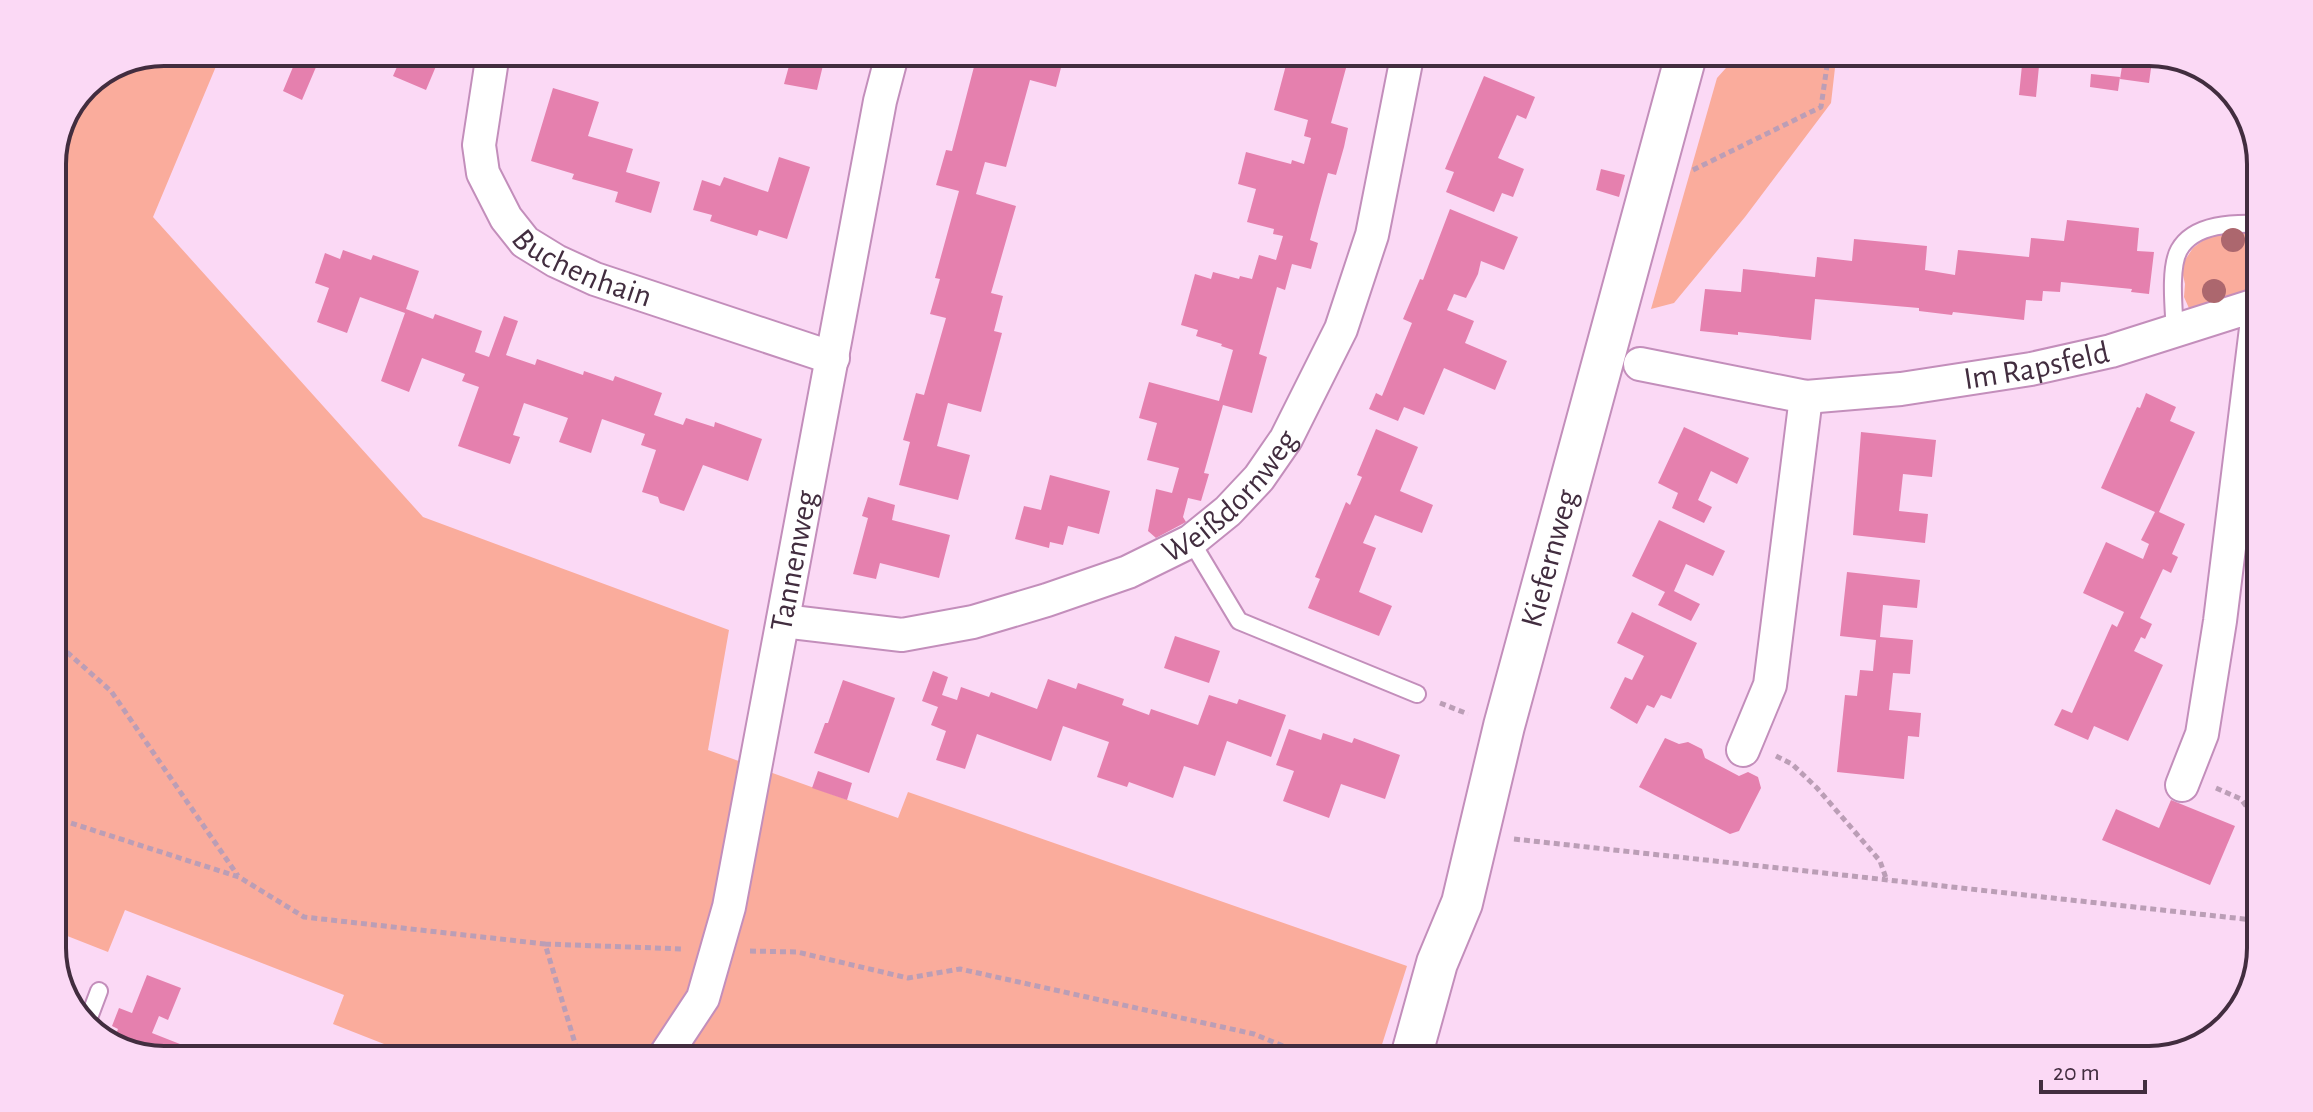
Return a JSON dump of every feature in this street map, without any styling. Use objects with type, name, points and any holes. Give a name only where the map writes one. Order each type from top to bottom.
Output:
[{"type":"street","name":"Buchenhain","points":[[491,66],[479,145],[483,173],[506,218],[525,242],[595,279],[833,358]]},
{"type":"street","name":"Tannenweg","points":[[671,1046],[703,998],[729,907],[880,101],[889,66]]},
{"type":"street","name":"Weißdornweg","points":[[783,621],[902,635],[973,622],[1128,572],[1191,541],[1228,511],[1259,478],[1286,439],[1341,329],[1372,235],[1405,66]]},
{"type":"street","name":"Kiefernweg","points":[[1414,1046],[1437,963],[1462,903],[1504,726],[1683,66]]},
{"type":"street","name":"Im Rapsfeld","points":[[1640,364],[1806,397],[1901,389],[2031,369],[2175,332],[2247,308]]},
{"type":"street","points":[[1744,746],[1770,685],[1806,397]]},
{"type":"street","name":"Im Rapsfeld","points":[[2184,780],[2202,734],[2247,418]]},
{"type":"lane","points":[[2175,332],[2172,288],[2179,249],[2198,232],[2229,223],[2247,224]]},
{"type":"lane","points":[[1191,541],[1239,621],[1417,694]]},
{"type":"lane","points":[[91,1014],[99,991]]},
{"type":"path","points":[[1690,172],[1821,107],[1827,66]]},
{"type":"path","points":[[66,651],[111,691],[239,877]]},
{"type":"path","points":[[1417,694],[1504,726]]},
{"type":"path","points":[[1744,746],[1792,764],[1880,861],[1887,881]]},
{"type":"path","points":[[2184,780],[2241,799],[2247,807]]},
{"type":"path","points":[[66,821],[239,877],[304,917],[545,944],[797,952],[908,978],[960,969],[1254,1034],[1283,1046]]},
{"type":"path","points":[[1477,835],[2247,919]]},
{"type":"path","points":[[545,944],[576,1046]]},
{"type":"shaded area","points":[[216,66],[153,217],[423,517],[729,630],[708,750],[898,818],[908,792],[1407,966],[1382,1046],[389,1046],[333,1024],[344,995],[125,910],[108,952],[66,936],[66,158],[69,139],[86,104],[115,79],[151,67]]},
{"type":"shaded area","points":[[1728,66],[1835,66],[1831,103],[1745,217],[1674,303],[1651,309],[1717,78]]},
{"type":"shaded area","points":[[2247,232],[2247,294],[2192,315],[2184,297],[2181,266],[2193,248],[2210,235]]},
{"type":"building","points":[[291,66],[316,66],[302,100],[283,91],[293,67]]},
{"type":"building","points":[[397,66],[436,66],[426,90],[393,76]]},
{"type":"building","points":[[789,66],[823,66],[817,90],[784,84]]},
{"type":"building","points":[[974,66],[1061,66],[1056,87],[1030,80],[1006,167],[985,162],[976,194],[1016,206],[991,293],[1003,296],[994,331],[1002,333],[981,412],[948,403],[937,446],[970,455],[958,500],[899,485],[910,442],[903,440],[916,393],[924,395],[946,318],[930,314],[940,279],[935,278],[959,191],[936,185],[946,150],[952,151]]},
{"type":"building","points":[[1286,66],[1347,66],[1331,123],[1348,128],[1336,175],[1328,173],[1310,240],[1318,243],[1311,269],[1292,264],[1285,290],[1277,287],[1259,354],[1267,357],[1252,413],[1223,405],[1204,473],[1209,474],[1201,501],[1188,498],[1183,517],[1186,522],[1156,538],[1148,531],[1156,489],[1172,493],[1179,468],[1147,460],[1157,423],[1139,418],[1149,382],[1219,401],[1233,350],[1196,336],[1198,330],[1181,325],[1195,274],[1211,279],[1213,272],[1252,279],[1259,255],[1276,260],[1283,236],[1273,234],[1274,229],[1247,222],[1256,189],[1238,184],[1246,152],[1291,164],[1292,160],[1304,164],[1311,138],[1304,136],[1308,120],[1274,110]]},
{"type":"building","points":[[2022,66],[2039,66],[2036,97],[2019,95]]},
{"type":"building","points":[[2122,66],[2151,66],[2149,83],[2120,79]]},
{"type":"building","points":[[2091,74],[2120,77],[2118,91],[2090,87]]},
{"type":"building","points":[[1484,76],[1535,97],[1526,119],[1517,115],[1498,158],[1524,169],[1513,197],[1502,193],[1494,212],[1446,192],[1454,172],[1445,169]]},
{"type":"building","points":[[553,88],[599,102],[588,136],[633,149],[626,172],[660,182],[651,213],[615,202],[618,192],[572,179],[574,174],[531,161]]},
{"type":"building","points":[[779,157],[810,167],[787,239],[759,230],[757,236],[710,221],[712,215],[693,210],[702,180],[720,186],[724,177],[768,192]]},
{"type":"building","points":[[1601,169],[1625,175],[1619,197],[1596,190]]},
{"type":"building","points":[[1450,209],[1518,237],[1504,270],[1481,261],[1466,298],[1454,294],[1447,310],[1474,321],[1465,343],[1507,361],[1495,390],[1444,368],[1424,415],[1404,407],[1398,421],[1369,409],[1376,393],[1382,396],[1412,323],[1403,319],[1420,279],[1423,280]]},
{"type":"building","points":[[2067,220],[2139,228],[2137,251],[2154,252],[2149,294],[2131,292],[2132,289],[2061,282],[2060,292],[2043,291],[2042,301],[2026,300],[2024,320],[1815,299],[1811,340],[1700,331],[1705,289],[1741,292],[1743,269],[1815,277],[1817,257],[1852,261],[1854,239],[1927,246],[1925,270],[1955,275],[1958,250],[2029,257],[2031,238],[2064,241]]},
{"type":"building","points":[[343,250],[371,260],[373,255],[419,271],[406,309],[433,319],[435,314],[482,331],[475,352],[489,357],[504,316],[518,321],[506,355],[535,365],[537,359],[583,375],[584,371],[613,381],[615,376],[662,393],[654,415],[683,425],[686,418],[714,427],[715,422],[762,439],[748,481],[703,465],[684,511],[660,503],[658,497],[642,492],[656,450],[641,445],[645,434],[602,419],[591,453],[559,442],[568,418],[524,403],[513,435],[520,437],[510,464],[458,446],[479,387],[462,381],[465,374],[422,358],[409,392],[381,381],[405,313],[360,297],[347,333],[317,322],[329,288],[315,283],[325,253],[340,259]]},
{"type":"building","points":[[2146,393],[2176,407],[2170,421],[2195,432],[2159,512],[2185,524],[2172,554],[2178,557],[2171,573],[2163,569],[2140,618],[2152,624],[2145,639],[2141,637],[2134,651],[2163,665],[2128,741],[2094,726],[2088,740],[2054,725],[2062,709],[2072,713],[2112,624],[2117,627],[2124,612],[2083,593],[2106,542],[2143,559],[2149,544],[2141,540],[2155,512],[2101,488]]},
{"type":"building","points":[[1684,427],[1749,458],[1737,484],[1711,471],[1698,500],[1712,507],[1704,523],[1672,508],[1678,493],[1658,483]]},
{"type":"building","points":[[1376,429],[1418,447],[1400,491],[1433,505],[1422,533],[1375,515],[1363,543],[1376,548],[1359,592],[1392,606],[1379,636],[1308,608],[1320,579],[1315,577],[1346,502],[1350,505],[1362,477],[1357,475]]},
{"type":"building","points":[[1861,432],[1936,440],[1932,477],[1903,474],[1899,511],[1928,514],[1925,543],[1853,535]]},
{"type":"building","points":[[1050,475],[1110,491],[1099,534],[1068,526],[1063,545],[1050,542],[1049,548],[1015,539],[1024,506],[1041,510]]},
{"type":"building","points":[[868,497],[895,505],[892,520],[950,535],[939,578],[880,563],[876,579],[853,574],[868,518],[862,516]]},
{"type":"building","points":[[1659,520],[1725,551],[1713,576],[1686,564],[1674,591],[1700,604],[1691,621],[1658,605],[1665,592],[1632,576]]},
{"type":"building","points":[[1847,572],[1920,580],[1917,608],[1883,605],[1880,637],[1913,640],[1910,674],[1893,673],[1889,710],[1921,713],[1919,737],[1908,736],[1904,779],[1837,772],[1845,695],[1857,696],[1860,670],[1873,671],[1876,640],[1840,636]]},
{"type":"building","points":[[1632,612],[1697,643],[1671,699],[1661,695],[1654,708],[1647,705],[1637,724],[1610,708],[1625,677],[1632,680],[1644,656],[1617,643]]},
{"type":"building","points":[[1175,636],[1220,651],[1209,683],[1164,668]]},
{"type":"building","points":[[933,671],[948,677],[942,695],[957,700],[961,687],[989,697],[991,692],[1037,709],[1048,679],[1076,689],[1078,683],[1124,699],[1122,705],[1149,715],[1151,709],[1198,725],[1209,695],[1237,704],[1239,699],[1286,715],[1271,757],[1227,741],[1215,776],[1184,766],[1173,798],[1129,782],[1127,787],[1097,777],[1109,742],[1063,726],[1051,761],[977,734],[965,769],[936,760],[946,731],[931,725],[938,707],[922,701]]},
{"type":"building","points":[[843,680],[895,698],[869,773],[814,753]]},
{"type":"building","points":[[1289,729],[1321,740],[1323,733],[1352,743],[1354,738],[1400,755],[1385,799],[1341,784],[1329,818],[1283,801],[1294,771],[1276,765]]},
{"type":"building","points":[[1665,738],[1679,744],[1688,742],[1702,749],[1705,758],[1739,776],[1748,772],[1758,777],[1761,788],[1739,831],[1730,834],[1639,787]]},
{"type":"building","points":[[818,771],[852,783],[847,800],[812,788]]},
{"type":"building","points":[[2171,800],[2235,826],[2210,885],[2102,840],[2116,809],[2159,828]]},
{"type":"building","points":[[147,975],[181,988],[168,1020],[159,1016],[152,1033],[185,1046],[145,1044],[116,1033],[118,1029],[112,1026],[119,1008],[132,1013]]}]
